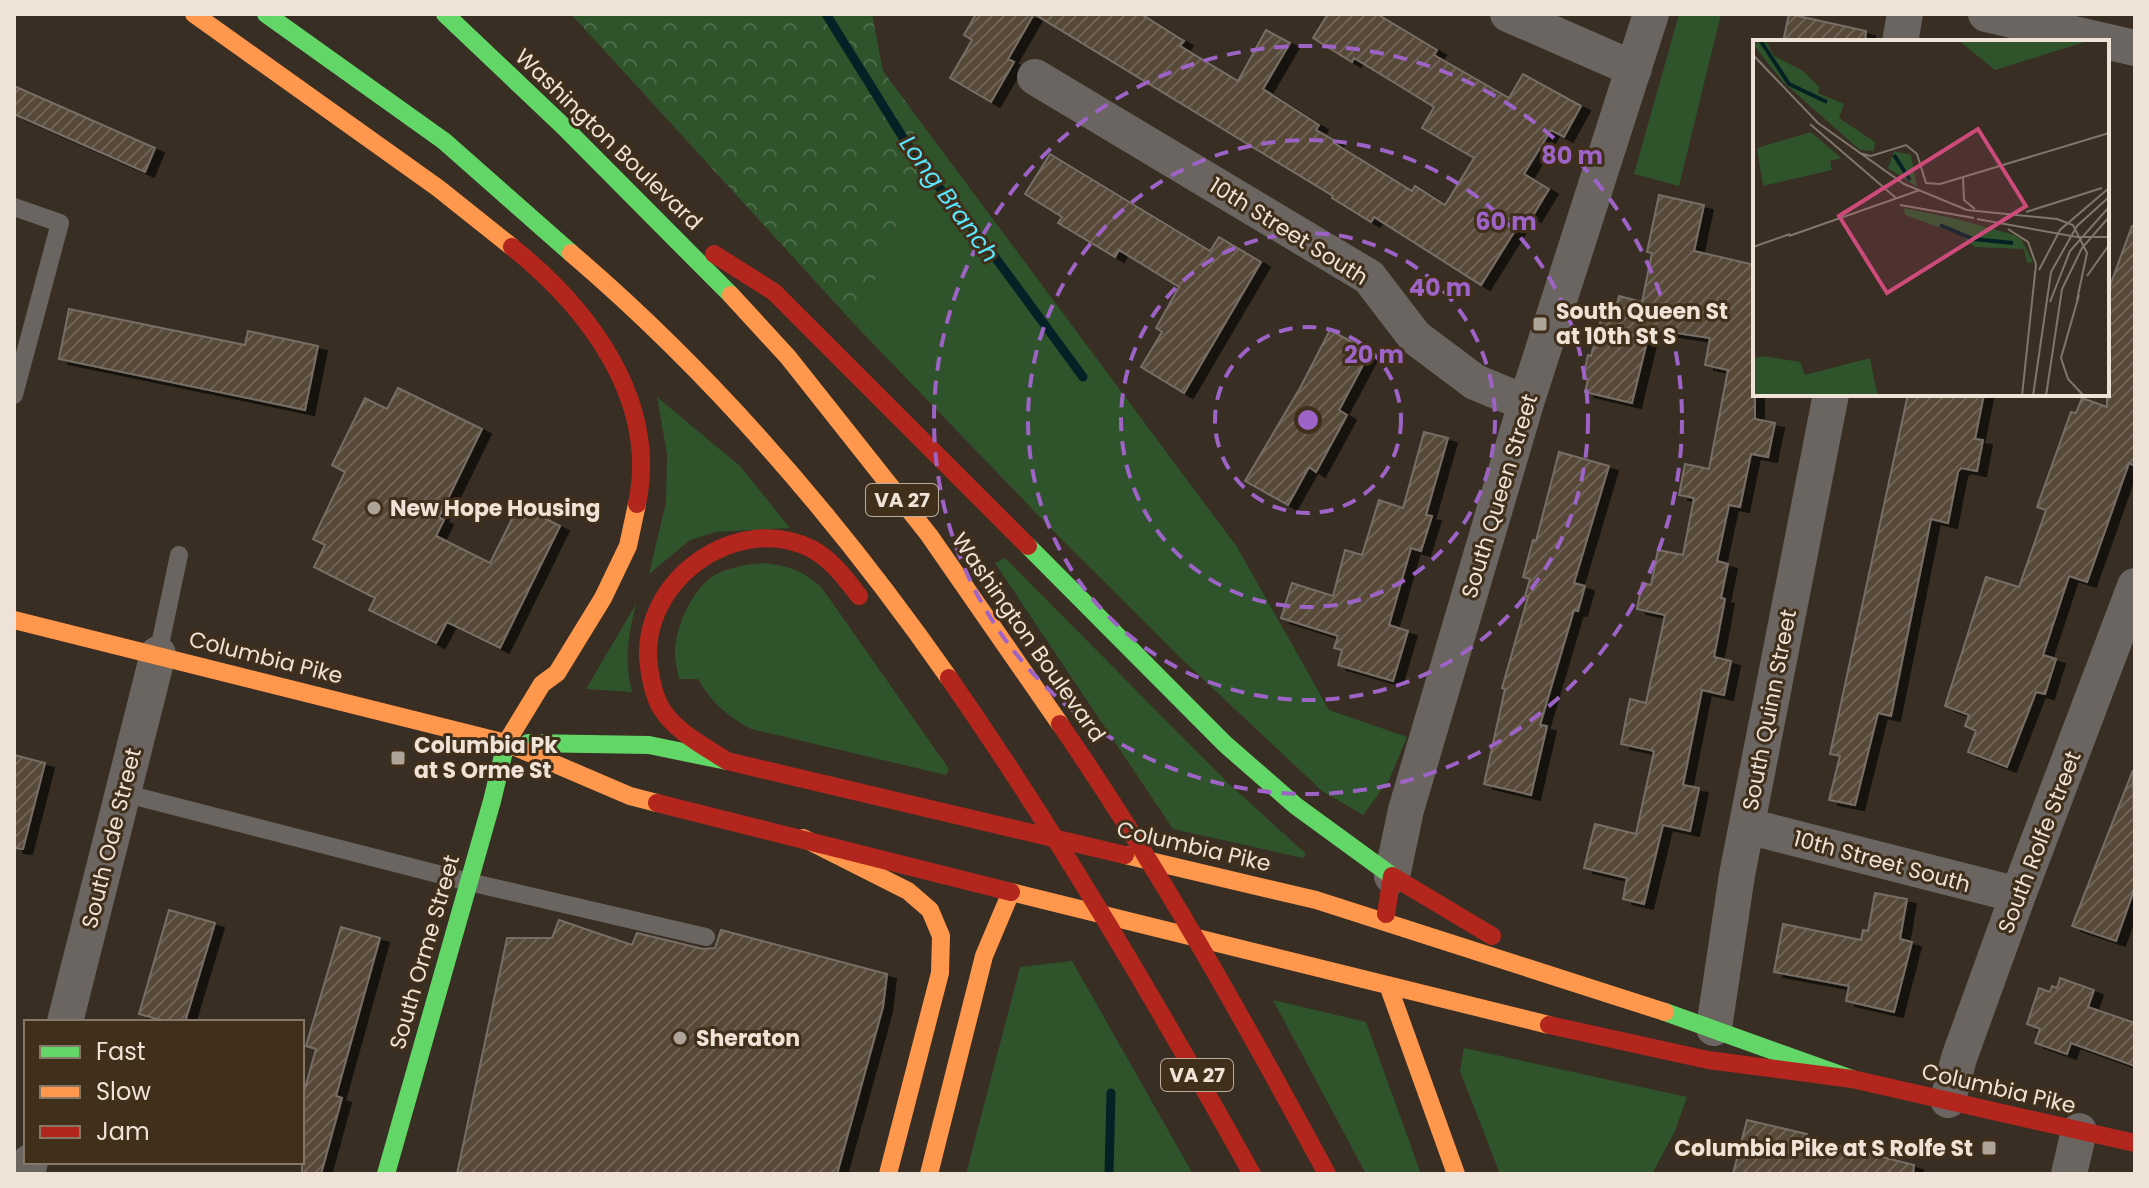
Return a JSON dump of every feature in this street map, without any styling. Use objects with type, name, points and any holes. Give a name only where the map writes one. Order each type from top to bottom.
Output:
[{"type":"main road","name":"South Orme Street","points":[[194,14],[438,188],[548,277],[586,318],[616,365],[635,417],[641,465],[639,495],[628,546],[603,598],[557,673],[542,684],[506,743],[386,1174]]},
{"type":"main road","points":[[217,14],[251,31]]},
{"type":"main road","points":[[266,14],[433,132],[556,240]]},
{"type":"main road","name":"Washington Boulevard","points":[[445,14],[658,219],[788,357],[862,447],[995,627],[1116,806],[1232,998],[1327,1174]]},
{"type":"main road","points":[[523,64],[562,125]]},
{"type":"main road","name":"VA 27","points":[[322,77],[556,240],[602,277],[667,338],[801,483],[906,616],[1019,783],[1140,977],[1252,1174]]},
{"type":"main road","points":[[658,219],[774,292],[1225,744],[1296,806],[1392,876],[1496,938],[1616,995]]},
{"type":"main road","points":[[727,761],[691,738],[662,710],[647,664],[652,616],[678,575],[719,547],[757,539],[792,542],[822,556],[873,614]]},
{"type":"main road","name":"Columbia Pike","points":[[14,620],[506,743],[630,796],[1388,985],[1628,1044],[1708,1060],[1852,1079],[2135,1143]]},
{"type":"main road","points":[[929,681],[1019,783]]},
{"type":"main road","name":"Columbia Pike","points":[[506,743],[649,745],[1300,896],[1616,995],[1852,1079]]},
{"type":"main road","points":[[803,838],[909,891],[927,905],[939,924],[943,947],[940,973],[888,1174]]},
{"type":"main road","name":"South Queen Street","points":[[1384,942],[1392,876]]},
{"type":"main road","points":[[929,1174],[984,956],[1011,892]]},
{"type":"main road","points":[[1385,964],[1388,985],[1456,1174]]},
{"type":"main road","points":[[1140,977],[1183,1089]]},
{"type":"street","points":[[1508,14],[1634,69]]},
{"type":"street","name":"South Queen Street","points":[[1392,876],[1406,810],[1526,403],[1651,14]]},
{"type":"street","points":[[1900,40],[1905,14]]},
{"type":"street","points":[[1986,14],[2100,40]]},
{"type":"street","points":[[2109,42],[2135,48]]},
{"type":"street","name":"10th Street South","points":[[1035,77],[1369,277],[1415,337],[1475,382],[1526,403]]},
{"type":"street","name":"South Quinn Street","points":[[1714,1028],[1737,875],[1831,396]]},
{"type":"street","name":"South Rolfe Street","points":[[1948,1100],[1959,1058],[2018,895],[2135,586]]},
{"type":"street","name":"South Ode Street","points":[[66,1020],[158,654]]},
{"type":"street","name":"10th Street South","points":[[1747,826],[2018,895]]},
{"type":"street","points":[[2069,1174],[2079,1131]]},
{"type":"lane","points":[[14,207],[60,223],[14,395]]},
{"type":"lane","points":[[158,654],[179,555]]},
{"type":"lane","points":[[123,793],[469,882],[706,937]]},
{"type":"green space","points":[[571,14],[872,14],[883,71],[931,136],[857,327]]},
{"type":"green space","points":[[1679,14],[1721,14],[1679,186],[1634,174]]},
{"type":"green space","points":[[931,136],[1237,547],[1329,710],[1407,737],[1389,780],[1363,815],[1322,791],[1187,664],[1062,540],[857,327]]},
{"type":"green space","points":[[657,397],[740,466],[790,528],[716,532],[690,540],[649,574],[666,502],[667,454]]},
{"type":"green space","points":[[1005,558],[1228,783],[1306,854],[1303,858],[1173,829],[995,563]]},
{"type":"green space","points":[[762,563],[794,570],[808,576],[822,588],[949,769],[946,775],[751,729],[721,708],[698,679],[679,679],[675,654],[678,633],[698,591],[719,573]]},
{"type":"green space","points":[[636,604],[628,648],[632,692],[586,689]]},
{"type":"green space","points":[[1072,961],[1193,1174],[966,1174],[1020,967]]},
{"type":"green space","points":[[1273,1000],[1366,1022],[1421,1174],[1366,1174]]},
{"type":"green space","points":[[1464,1048],[1687,1097],[1675,1131],[1652,1174],[1500,1174],[1460,1071]]},
{"type":"building","points":[[976,14],[1034,14],[1008,59],[1014,62],[991,102],[950,78],[972,40],[964,35]]},
{"type":"building","points":[[1034,14],[1141,14],[1184,41],[1180,46],[1238,81],[1266,30],[1290,43],[1263,89],[1319,125],[1316,130],[1334,143],[1412,191],[1415,186],[1445,205],[1474,158],[1422,128],[1434,107],[1354,58],[1352,62],[1313,38],[1328,14],[1377,14],[1437,50],[1434,55],[1509,98],[1523,74],[1581,106],[1564,137],[1551,130],[1524,174],[1549,189],[1532,217],[1526,213],[1481,285],[1374,217],[1371,222]]},
{"type":"building","points":[[1789,14],[1866,31],[1865,40],[1783,40]]},
{"type":"building","points":[[14,86],[155,148],[145,172],[14,114]]},
{"type":"building","points":[[1050,154],[1210,251],[1219,237],[1261,262],[1184,393],[1141,367],[1162,332],[1156,328],[1179,287],[1119,250],[1115,257],[1058,223],[1062,217],[1025,194]]},
{"type":"building","points":[[1659,195],[1704,205],[1694,251],[1753,265],[1755,419],[1775,423],[1768,457],[1751,454],[1740,507],[1729,505],[1717,561],[1728,564],[1714,657],[1731,661],[1724,695],[1702,690],[1683,785],[1699,788],[1690,831],[1663,825],[1644,904],[1623,899],[1627,878],[1584,868],[1595,824],[1636,834],[1654,751],[1621,744],[1630,699],[1646,703],[1665,615],[1637,609],[1642,583],[1651,585],[1658,550],[1683,555],[1694,498],[1679,495],[1685,464],[1709,469],[1728,370],[1705,365],[1710,338],[1650,329],[1632,403],[1585,392],[1588,380],[1583,378],[1588,355],[1591,356],[1605,305],[1616,308],[1619,296],[1642,302],[1652,253],[1647,252]]},
{"type":"building","points":[[2132,226],[2135,227],[2135,466],[2129,463],[2087,582],[2069,576],[2043,655],[2056,659],[2045,694],[2036,692],[2007,767],[1968,752],[1976,731],[1965,726],[1969,715],[1945,706],[1986,577],[2019,587],[2046,510],[2037,507],[2071,412],[2076,413],[2082,398],[2107,407],[2109,289]]},
{"type":"building","points":[[69,309],[245,345],[248,331],[318,346],[305,410],[59,359]]},
{"type":"building","points":[[1330,330],[1370,352],[1339,410],[1347,415],[1316,472],[1309,467],[1288,505],[1245,481]]},
{"type":"building","name":"New Hope Housing","points":[[398,388],[482,429],[439,517],[444,520],[436,536],[490,563],[519,505],[560,526],[500,648],[447,622],[436,643],[369,610],[375,598],[314,567],[325,545],[313,539],[345,472],[332,465],[365,398],[387,409]]},
{"type":"building","points":[[1908,396],[1984,396],[1975,439],[1983,440],[1977,471],[1961,468],[1958,472],[1948,523],[1931,519],[1891,716],[1878,713],[1855,805],[1829,800],[1840,756],[1830,754]]},
{"type":"building","points":[[1424,432],[1448,438],[1426,515],[1432,516],[1421,551],[1411,548],[1389,625],[1408,631],[1393,681],[1338,665],[1342,650],[1334,648],[1338,636],[1281,618],[1292,583],[1333,596],[1345,550],[1362,555],[1379,500],[1403,508]]},
{"type":"building","points":[[1559,452],[1609,466],[1574,583],[1585,586],[1578,611],[1574,610],[1540,725],[1547,726],[1531,795],[1484,784],[1505,689],[1502,688],[1528,597],[1525,596],[1530,579],[1523,577],[1533,540],[1536,541]]},
{"type":"building","points":[[14,755],[45,763],[23,849],[14,848]]},
{"type":"building","points":[[2133,770],[2135,887],[2116,941],[2072,926]]},
{"type":"building","points":[[1875,893],[1907,899],[1900,939],[1912,942],[1894,1012],[1846,1001],[1849,986],[1774,972],[1783,924],[1861,940],[1863,930],[1868,931]]},
{"type":"building","points":[[169,910],[215,923],[186,1020],[161,1020],[139,1014]]},
{"type":"building","name":"Sheraton","points":[[559,920],[632,945],[637,933],[703,949],[715,948],[721,930],[887,974],[883,1007],[837,1174],[457,1174],[507,938],[552,938]]},
{"type":"building","points":[[341,927],[380,938],[336,1096],[342,1098],[321,1174],[302,1174],[304,1092],[316,1049],[306,1046]]},
{"type":"building","points":[[2060,978],[2094,990],[2088,1007],[2135,1023],[2135,1066],[2071,1043],[2067,1054],[2035,1043],[2040,1029],[2027,1024],[2039,988],[2050,992],[2052,986],[2057,988]]},
{"type":"building","points":[[1747,1120],[1914,1165],[1913,1174],[1733,1174]]},
{"type":"waterway","name":"Long Branch","points":[[826,14],[917,160],[992,253],[1083,377]]},
{"type":"waterway","name":"Long Branch","points":[[1109,1174],[1111,1093]]},
{"type":"traffic: fast","points":[[266,14],[444,141],[571,253]]},
{"type":"traffic: fast","points":[[445,14],[562,125],[731,295]]},
{"type":"traffic: fast","points":[[1028,546],[1225,744],[1296,806],[1392,876]]},
{"type":"traffic: fast","points":[[386,1174],[506,743]]},
{"type":"traffic: fast","points":[[528,743],[649,745],[727,761]]},
{"type":"traffic: fast","points":[[1665,1012],[1852,1079]]},
{"type":"traffic: slow","points":[[194,14],[438,188],[512,247]]},
{"type":"traffic: slow","points":[[571,253],[676,350],[774,454],[864,563],[949,678]]},
{"type":"traffic: slow","points":[[731,295],[788,357],[929,535],[1060,724]]},
{"type":"traffic: slow","points":[[506,743],[542,684],[557,673],[603,598],[628,546],[637,504]]},
{"type":"traffic: slow","points":[[14,620],[506,743],[630,796],[657,803]]},
{"type":"traffic: slow","points":[[803,838],[908,891],[930,910],[941,936],[940,973],[888,1174]]},
{"type":"traffic: slow","points":[[1125,855],[1316,900],[1665,1012]]},
{"type":"traffic: slow","points":[[1011,892],[1549,1025]]},
{"type":"traffic: slow","points":[[929,1174],[984,956],[1011,892]]},
{"type":"traffic: slow","points":[[1388,985],[1456,1174]]},
{"type":"traffic: jam","points":[[512,247],[567,298],[611,359],[627,393],[637,429],[641,466],[637,504]]},
{"type":"traffic: jam","points":[[714,254],[774,292],[1028,546]]},
{"type":"traffic: jam","points":[[727,761],[674,724],[661,708],[653,688],[649,636],[658,608],[675,583],[697,562],[723,547],[752,539],[782,539],[819,553],[859,596]]},
{"type":"traffic: jam","points":[[949,678],[1030,799],[1107,923],[1252,1174]]},
{"type":"traffic: jam","points":[[1060,724],[1132,833],[1200,945],[1327,1174]]},
{"type":"traffic: jam","points":[[727,761],[1125,855]]},
{"type":"traffic: jam","points":[[657,803],[1011,892]]},
{"type":"traffic: jam","points":[[1386,914],[1392,876],[1492,936]]},
{"type":"traffic: jam","points":[[1549,1025],[1708,1060],[1852,1079],[2135,1143]]},
{"type":"place","name":"South Queen St at 10th St S","points":[[1540,324]]},
{"type":"place","name":"New Hope Housing","points":[[374,508]]},
{"type":"place","name":"Columbia Pk at S Orme St","points":[[398,758]]},
{"type":"place","name":"Sheraton","points":[[680,1038]]},
{"type":"place","name":"Columbia Pike at S Rolfe St","points":[[1989,1148]]}]
